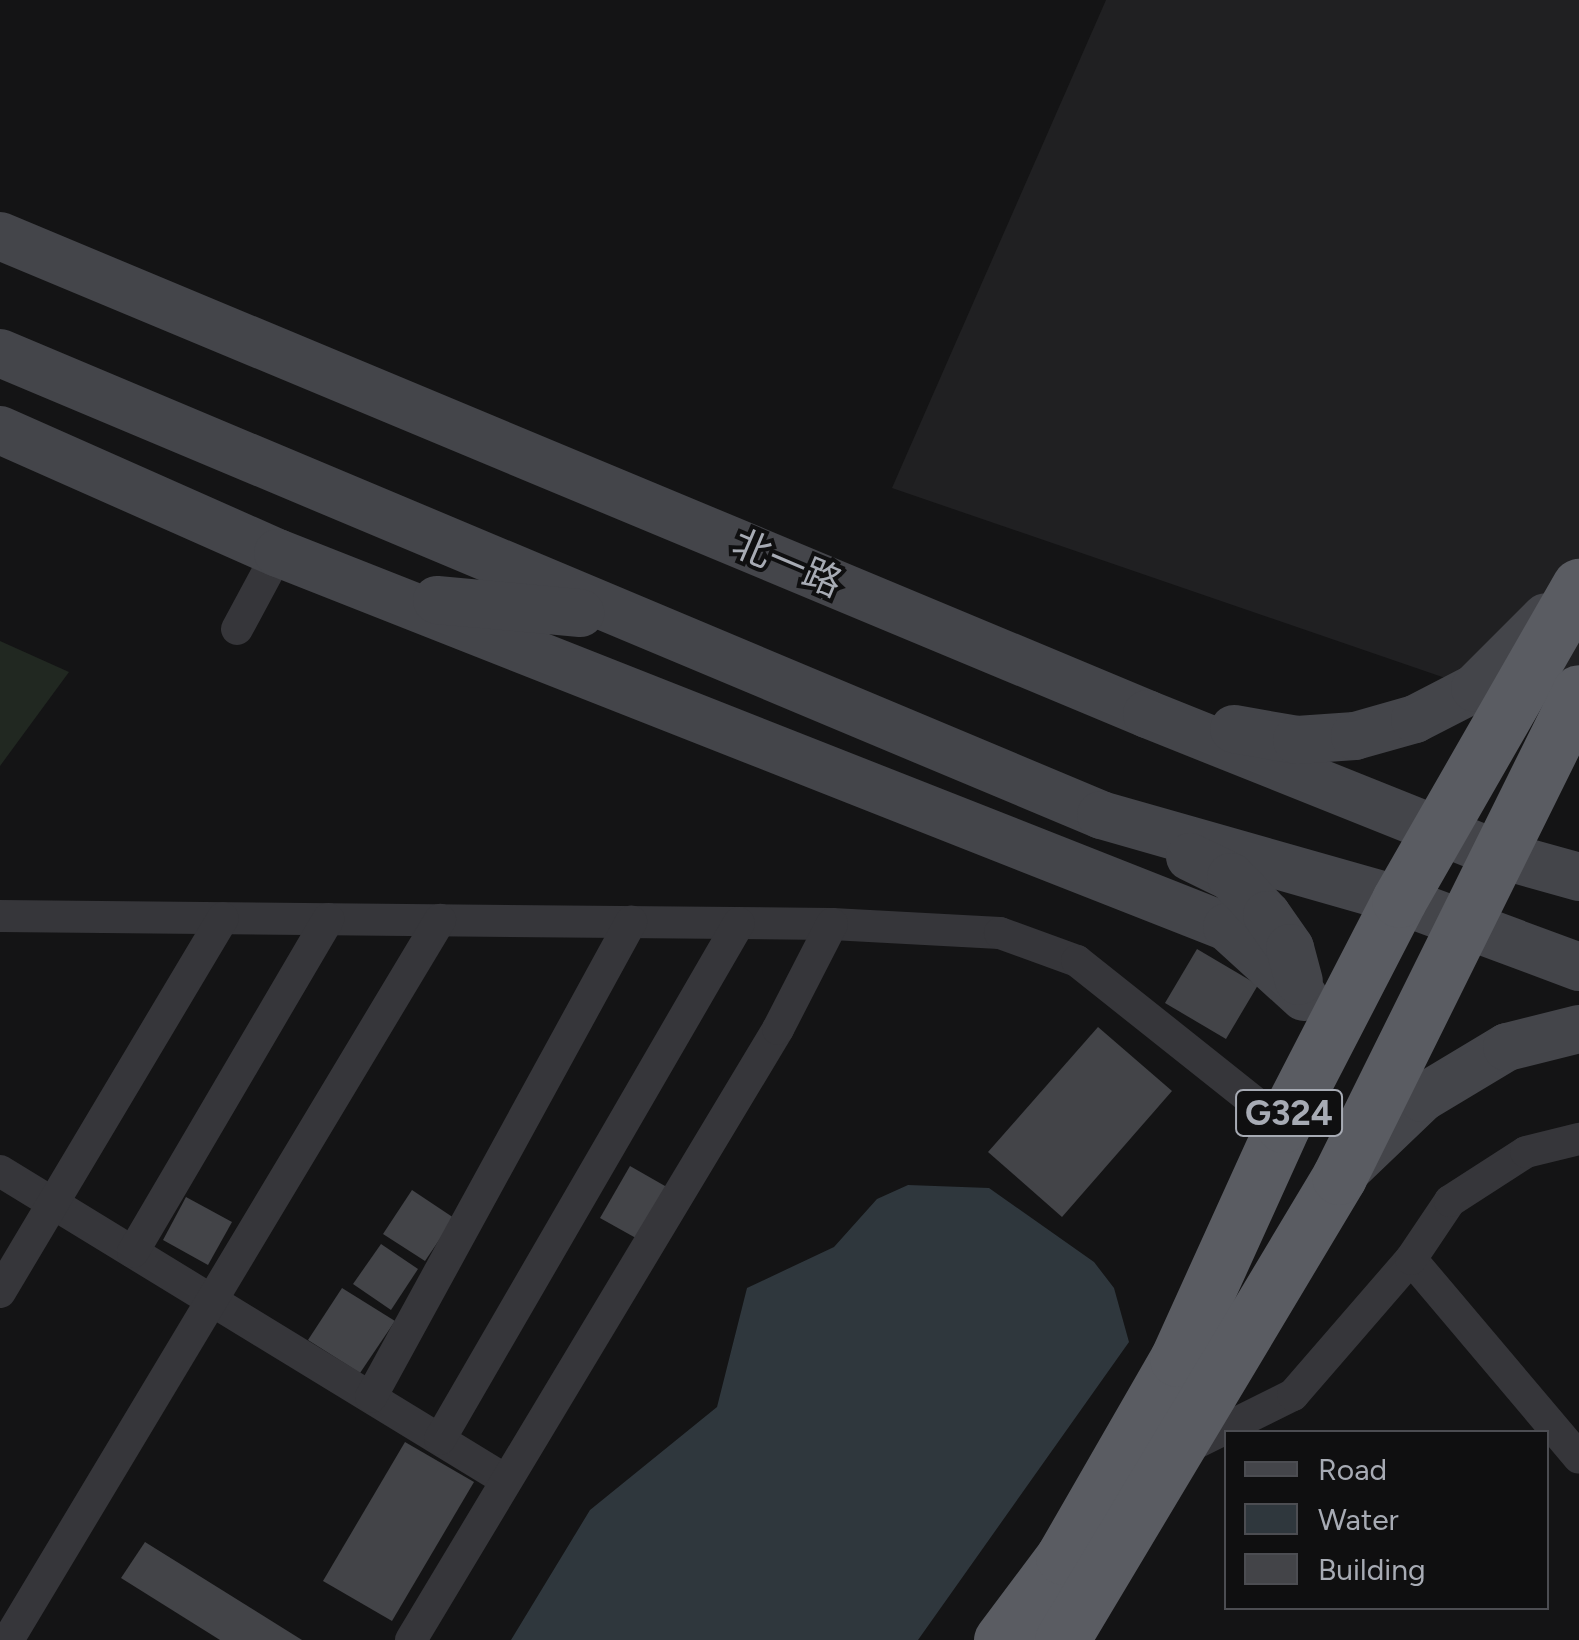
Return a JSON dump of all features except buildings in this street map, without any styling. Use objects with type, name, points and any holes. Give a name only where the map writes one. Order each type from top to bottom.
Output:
[{"type":"highway","name":"G324","points":[[1001,1640],[1062,1556],[1177,1359],[1283,1126],[1399,900],[1435,831],[1579,586]]},
{"type":"highway","name":"G324","points":[[1062,1640],[1178,1452],[1339,1177],[1459,923],[1579,692]]},
{"type":"main road","name":"北一路","points":[[0,236],[1435,831],[1497,854],[1579,877]]},
{"type":"main road","points":[[0,352],[625,618],[1101,814],[1231,877],[1290,948],[1304,997],[1303,1048],[1283,1126]]},
{"type":"main road","points":[[0,430],[278,553],[1227,927],[1304,997]]},
{"type":"main road","points":[[1147,714],[1297,740],[1354,736],[1414,719],[1475,688],[1524,646],[1579,575]]},
{"type":"main road","points":[[384,595],[625,618]]},
{"type":"main road","points":[[1101,814],[1399,900],[1579,967]]},
{"type":"main road","points":[[1339,1177],[1422,1098],[1507,1048],[1570,1035]]},
{"type":"street","points":[[237,629],[278,553]]},
{"type":"street","points":[[0,916],[832,924],[1000,933],[1077,961],[1283,1126]]},
{"type":"street","points":[[0,1292],[223,918]]},
{"type":"street","points":[[133,1252],[328,919]]},
{"type":"street","points":[[8,1640],[440,920]]},
{"type":"street","points":[[371,1397],[631,922]]},
{"type":"street","points":[[440,1439],[739,923]]},
{"type":"street","points":[[411,1640],[504,1478],[778,1029],[832,924]]},
{"type":"street","points":[[1178,1452],[1293,1395],[1411,1260],[1450,1201],[1526,1152],[1579,1139]]},
{"type":"street","points":[[0,1171],[504,1478]]},
{"type":"street","points":[[1411,1260],[1579,1458]]},
{"type":"shaded area","points":[[1106,0],[1579,0],[1579,724],[892,488]]},
{"type":"shaded area","points":[[0,641],[69,672],[0,766]]},
{"type":"water","points":[[908,1185],[989,1188],[1094,1262],[1114,1288],[1129,1342],[918,1640],[511,1640],[590,1510],[717,1407],[747,1288],[834,1247],[877,1199]]}]
